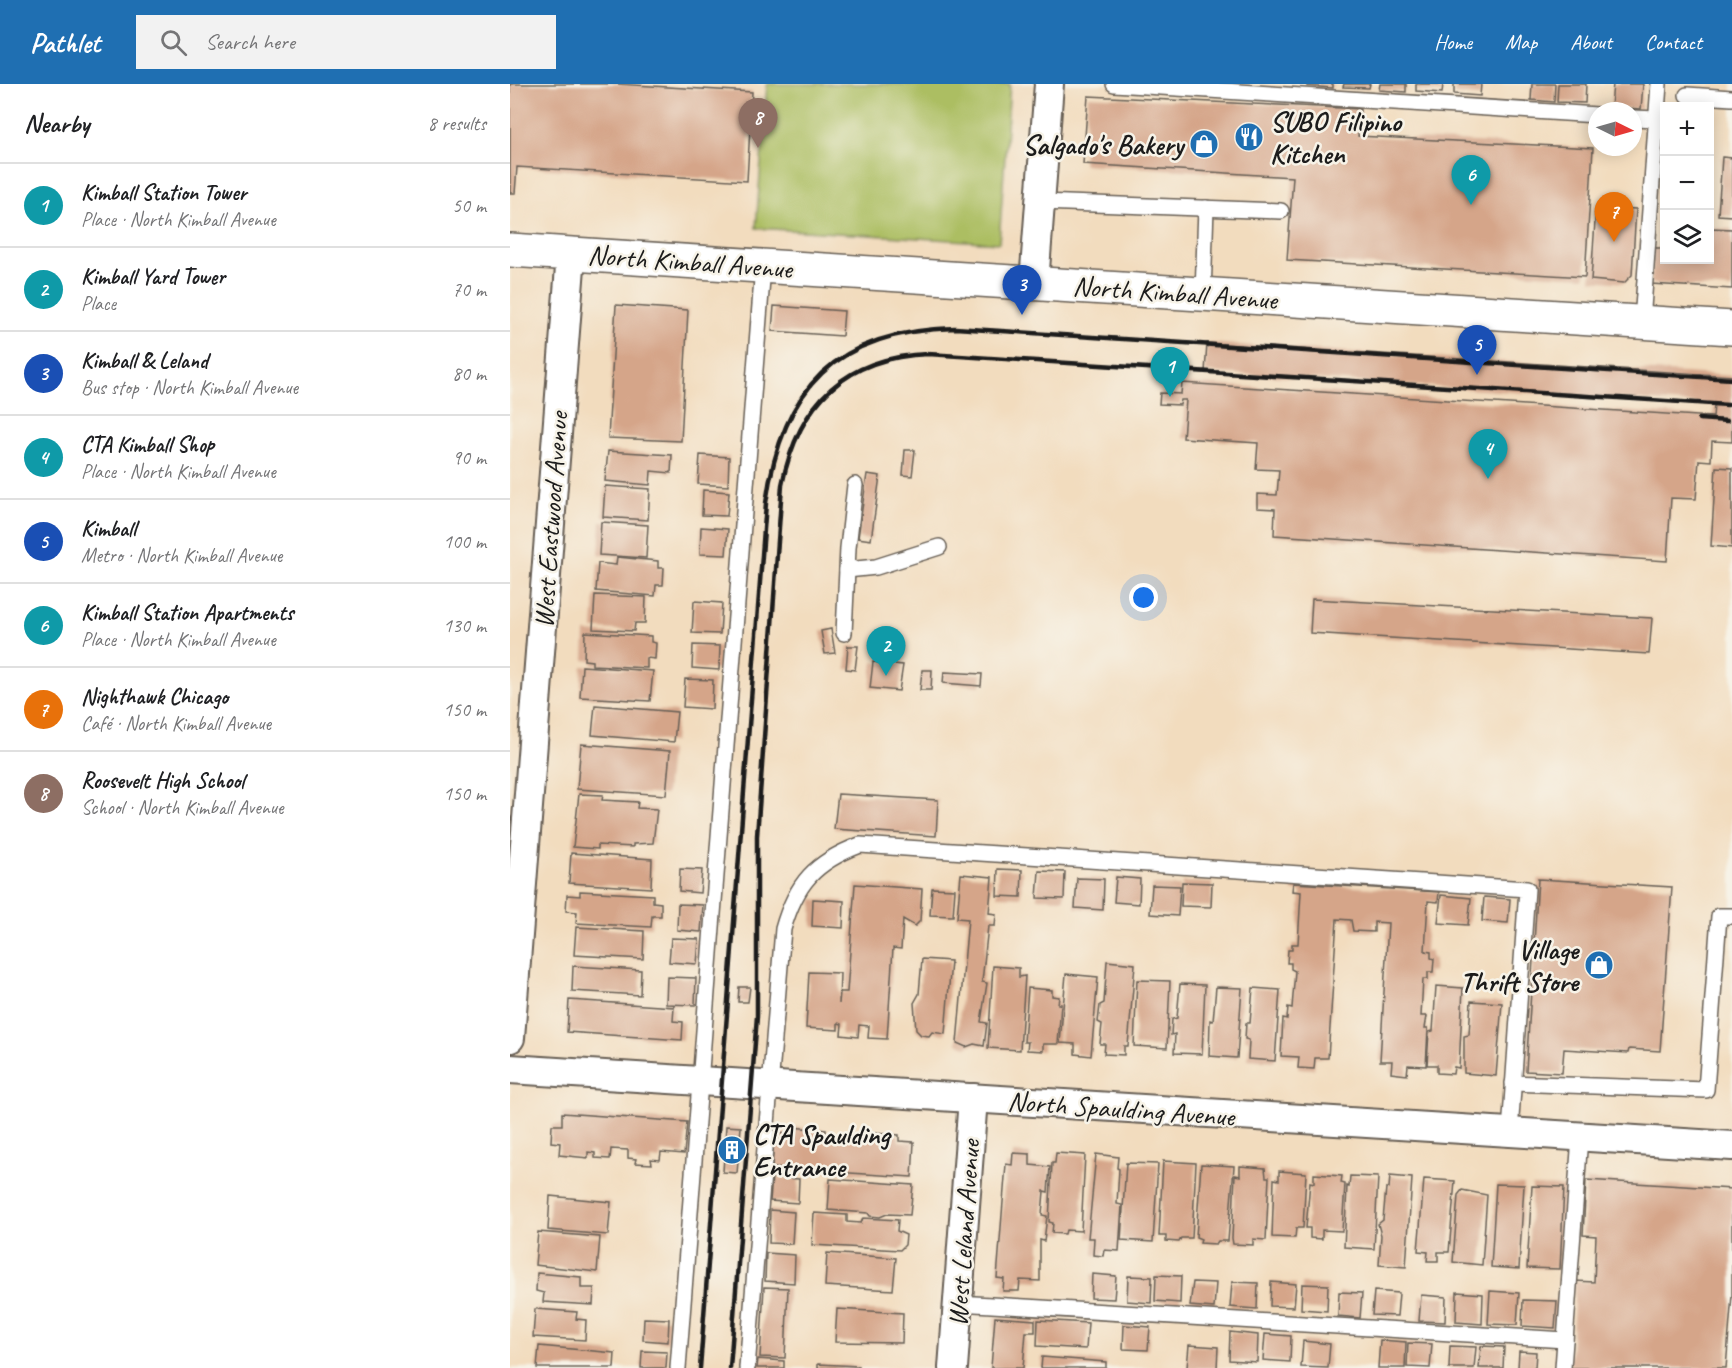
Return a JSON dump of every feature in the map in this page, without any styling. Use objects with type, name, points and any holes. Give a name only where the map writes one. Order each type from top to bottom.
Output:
[{"type":"street","points":[[1034,283],[1049,84]]},
{"type":"street","name":"North Kimball Avenue","points":[[510,250],[1732,327]]},
{"type":"street","name":"West Eastwood Avenue","points":[[510,1038],[571,254]]},
{"type":"street","name":"North Spaulding Avenue","points":[[510,1069],[1732,1146]]},
{"type":"street","name":"West Leland Avenue","points":[[953,1368],[973,1098]]},
{"type":"lane","points":[[1114,84],[1588,115]]},
{"type":"lane","points":[[1642,322],[1659,84]]},
{"type":"lane","points":[[1687,95],[1732,98]]},
{"type":"lane","points":[[1642,118],[1657,119]]},
{"type":"lane","points":[[1041,202],[1281,210]]},
{"type":"lane","points":[[1203,294],[1206,208]]},
{"type":"lane","points":[[678,1368],[763,266]]},
{"type":"lane","points":[[844,633],[855,485]]},
{"type":"lane","points":[[847,570],[876,567],[939,547]]},
{"type":"lane","points":[[747,1368],[783,929],[788,912],[807,877],[836,854],[860,845],[1527,889],[1510,1132]]},
{"type":"lane","points":[[1513,1083],[1706,1090],[1719,915],[1732,916]]},
{"type":"lane","points":[[1563,1368],[1580,1137]]},
{"type":"lane","points":[[958,1303],[1565,1340]]},
{"type":"green space","points":[[767,84],[1010,84],[999,243],[756,228]]},
{"type":"building","points":[[510,84],[617,84],[752,92],[747,181],[517,167],[515,193],[510,193]]},
{"type":"building","points":[[1307,84],[1333,84],[1333,88],[1307,86]]},
{"type":"building","points":[[1344,84],[1370,84],[1369,88],[1343,87]]},
{"type":"building","points":[[1380,84],[1406,84],[1406,92],[1379,90]]},
{"type":"building","points":[[1416,84],[1443,84],[1442,93],[1416,91]]},
{"type":"building","points":[[1454,84],[1481,84],[1480,96],[1454,94]]},
{"type":"building","points":[[1532,84],[1555,84],[1554,102],[1531,100]]},
{"type":"building","points":[[1558,84],[1586,84],[1585,103],[1557,102]]},
{"type":"building","points":[[1613,84],[1643,84],[1642,102],[1611,102]]},
{"type":"building","points":[[1088,96],[1360,109],[1358,136],[1588,148],[1588,156],[1593,156],[1585,277],[1287,260],[1293,177],[1083,164]]},
{"type":"building","points":[[1722,157],[1732,158],[1732,216],[1718,215]]},
{"type":"building","points":[[1596,207],[1636,209],[1632,275],[1624,283],[1591,280]]},
{"type":"building","points":[[1714,228],[1732,229],[1732,289],[1651,284],[1653,248],[1660,248],[1660,264],[1714,264]]},
{"type":"building","points":[[616,305],[688,310],[681,441],[608,438]]},
{"type":"building","points":[[774,306],[844,311],[842,336],[772,331]]},
{"type":"building","points":[[1207,343],[1732,376],[1732,442],[1712,441],[1711,461],[1699,460],[1696,499],[1671,498],[1667,561],[1274,535],[1275,509],[1257,508],[1257,494],[1277,495],[1279,470],[1256,469],[1258,443],[1183,438],[1186,400],[1181,400],[1180,405],[1159,404],[1160,393],[1181,394],[1182,383],[1713,417],[1714,405],[1205,372]]},
{"type":"building","points":[[905,450],[915,450],[912,476],[903,475]]},
{"type":"building","points":[[608,451],[672,455],[671,473],[651,471],[650,485],[605,481]]},
{"type":"building","points":[[700,455],[729,457],[728,486],[698,484]]},
{"type":"building","points":[[1716,467],[1732,468],[1732,548],[1711,546]]},
{"type":"building","points":[[867,474],[880,476],[871,540],[858,538]]},
{"type":"building","points":[[605,486],[650,489],[648,520],[603,517]]},
{"type":"building","points":[[703,490],[729,492],[727,516],[702,515]]},
{"type":"building","points":[[601,522],[648,525],[646,558],[599,555]]},
{"type":"building","points":[[701,527],[728,529],[726,555],[700,554]]},
{"type":"building","points":[[617,557],[658,561],[658,568],[664,568],[663,585],[656,585],[655,596],[596,591],[598,563],[616,565]]},
{"type":"building","points":[[595,595],[646,597],[645,623],[635,623],[634,631],[593,629]]},
{"type":"building","points":[[1312,599],[1652,618],[1649,654],[1310,633]]},
{"type":"building","points":[[694,601],[722,603],[720,634],[692,633]]},
{"type":"building","points":[[831,629],[835,653],[825,654],[821,631]]},
{"type":"building","points":[[585,632],[651,636],[651,642],[656,643],[655,659],[647,658],[647,668],[592,665],[592,661],[584,660]]},
{"type":"building","points":[[693,645],[720,646],[719,670],[692,668]]},
{"type":"building","points":[[848,646],[858,646],[855,670],[846,669]]},
{"type":"building","points":[[873,662],[903,665],[899,691],[870,688]]},
{"type":"building","points":[[582,666],[653,671],[650,701],[580,697]]},
{"type":"building","points":[[922,670],[932,670],[931,690],[920,690]]},
{"type":"building","points":[[944,672],[982,674],[981,686],[943,683]]},
{"type":"building","points":[[685,679],[713,680],[712,709],[683,707]]},
{"type":"building","points":[[595,705],[677,712],[674,742],[592,735]]},
{"type":"building","points":[[581,744],[670,751],[666,795],[577,789]]},
{"type":"building","points":[[579,794],[603,795],[602,800],[638,802],[637,808],[657,809],[653,843],[633,844],[633,847],[598,845],[598,849],[573,847]]},
{"type":"building","points":[[838,794],[938,800],[936,836],[834,829]]},
{"type":"building","points":[[571,853],[652,859],[651,888],[569,883]]},
{"type":"building","points":[[680,869],[702,870],[700,893],[679,891]]},
{"type":"building","points":[[998,869],[1022,870],[1021,897],[997,896]]},
{"type":"building","points":[[1039,871],[1065,872],[1064,899],[1037,898]]},
{"type":"building","points":[[961,874],[992,877],[989,913],[996,914],[995,926],[988,926],[982,982],[987,983],[981,1022],[987,1023],[984,1046],[974,1044],[966,1047],[957,1043],[968,919],[957,918]]},
{"type":"building","points":[[1116,877],[1140,879],[1139,904],[1114,902]]},
{"type":"building","points":[[1077,878],[1104,879],[1103,910],[1075,908]]},
{"type":"building","name":"Village Thrift Store","points":[[1538,879],[1672,887],[1660,1051],[1629,1049],[1628,1053],[1564,1049],[1562,1073],[1526,1071]]},
{"type":"building","points":[[1182,882],[1212,883],[1211,907],[1181,906]]},
{"type":"building","points":[[1293,883],[1439,892],[1438,902],[1428,901],[1425,951],[1431,952],[1431,958],[1434,959],[1433,972],[1428,972],[1428,979],[1423,979],[1421,1016],[1427,1016],[1425,1028],[1428,1028],[1426,1066],[1408,1065],[1407,1075],[1391,1073],[1392,1061],[1380,1061],[1388,923],[1374,922],[1374,932],[1353,931],[1351,920],[1337,919],[1328,1058],[1315,1058],[1314,1069],[1298,1068],[1299,1057],[1281,1056],[1283,1018],[1287,1019],[1288,1007],[1292,1008],[1295,971],[1291,969],[1291,963],[1287,963],[1288,950],[1292,950],[1292,944],[1298,944],[1301,892],[1292,891]]},
{"type":"building","points":[[855,884],[922,889],[920,921],[915,926],[903,919],[901,949],[893,948],[887,1039],[868,1038],[869,1026],[859,1025],[858,1037],[841,1035],[842,1024],[838,1023],[838,1030],[806,1028],[809,972],[840,973],[839,1004],[840,992],[847,992]]},
{"type":"building","points":[[1152,885],[1180,886],[1178,916],[1150,914]]},
{"type":"building","points":[[932,888],[955,889],[953,916],[930,915]]},
{"type":"building","points":[[580,891],[653,895],[653,902],[661,903],[661,916],[652,916],[651,927],[576,923],[577,912],[566,911],[567,895],[580,896]]},
{"type":"building","points":[[1441,895],[1471,898],[1468,925],[1438,923]]},
{"type":"building","points":[[1484,897],[1510,899],[1508,923],[1482,921]]},
{"type":"building","points":[[813,899],[844,901],[843,928],[812,926]]},
{"type":"building","points":[[678,904],[703,905],[701,932],[677,930]]},
{"type":"building","points":[[576,927],[644,931],[643,959],[574,955]]},
{"type":"building","points":[[671,938],[699,939],[697,964],[669,962]]},
{"type":"building","points":[[922,959],[951,961],[945,1034],[932,1032],[929,1036],[921,1035],[916,1030],[914,1003],[919,994]]},
{"type":"building","points":[[1107,961],[1135,964],[1128,1046],[1124,1046],[1124,1055],[1104,1054],[1105,1044],[1100,1044],[1102,1024],[1098,1022],[1100,1005],[1104,1003]]},
{"type":"building","points":[[573,966],[641,970],[640,995],[572,991]]},
{"type":"building","points":[[993,966],[1019,968],[1019,977],[1025,976],[1020,1050],[988,1048]]},
{"type":"building","points":[[1066,974],[1098,977],[1091,1056],[1075,1054],[1075,1044],[1060,1043]]},
{"type":"building","points":[[667,977],[696,978],[695,1005],[666,1004]]},
{"type":"building","points":[[1137,980],[1170,981],[1167,1048],[1134,1046]]},
{"type":"building","points":[[1180,984],[1205,985],[1202,1054],[1174,1053],[1175,1034],[1171,1035],[1172,1019],[1177,1018]]},
{"type":"building","points":[[1436,986],[1463,988],[1459,1068],[1454,1067],[1453,1074],[1437,1073],[1437,1065],[1427,1065],[1429,1032],[1433,1031]]},
{"type":"building","points":[[739,987],[750,987],[748,1002],[738,1002]]},
{"type":"building","points":[[1216,987],[1242,988],[1237,1058],[1209,1056],[1210,1020],[1213,1021]]},
{"type":"building","points":[[1028,988],[1052,990],[1052,996],[1059,997],[1058,1004],[1061,1004],[1058,1044],[1043,1044],[1043,1051],[1027,1050],[1028,1042],[1024,1042]]},
{"type":"building","points":[[1253,988],[1280,990],[1275,1061],[1248,1059],[1249,1040],[1245,1039],[1246,1023],[1250,1023]]},
{"type":"building","points":[[569,1000],[674,1007],[673,1021],[683,1022],[682,1040],[567,1032]]},
{"type":"building","points":[[1471,1001],[1502,1003],[1496,1076],[1464,1073],[1464,1036],[1469,1035]]},
{"type":"building","points":[[562,1113],[687,1122],[684,1154],[661,1152],[660,1160],[651,1159],[652,1164],[635,1163],[636,1159],[628,1158],[628,1150],[611,1149],[610,1159],[595,1158],[595,1153],[588,1152],[588,1158],[559,1155],[560,1143],[551,1142],[552,1125],[562,1125]]},
{"type":"building","name":"CTA Spaulding Entrance","points":[[726,1126],[741,1127],[737,1173],[723,1172]]},
{"type":"building","points":[[790,1127],[826,1130],[826,1136],[859,1139],[859,1132],[899,1135],[899,1141],[914,1142],[912,1177],[772,1168],[774,1133],[789,1134]]},
{"type":"building","points":[[1013,1153],[1030,1154],[1030,1165],[1050,1167],[1048,1192],[1044,1191],[1042,1215],[1047,1216],[1044,1241],[1040,1240],[1040,1281],[1020,1280],[1019,1291],[1003,1291],[1004,1279],[997,1278],[1006,1164],[1012,1165]]},
{"type":"building","points":[[1056,1153],[1085,1155],[1081,1231],[1066,1230],[1065,1234],[1052,1233],[1053,1223],[1049,1222],[1052,1163],[1055,1163]]},
{"type":"building","points":[[1096,1154],[1118,1157],[1117,1204],[1122,1205],[1119,1251],[1104,1250],[1103,1256],[1093,1255],[1094,1238],[1088,1238]]},
{"type":"building","points":[[1163,1161],[1196,1163],[1192,1238],[1181,1238],[1179,1242],[1166,1241],[1166,1236],[1159,1236]]},
{"type":"building","points":[[1126,1163],[1158,1164],[1153,1242],[1121,1240]]},
{"type":"building","points":[[1201,1164],[1234,1166],[1228,1241],[1218,1241],[1216,1244],[1200,1243],[1201,1239],[1196,1237]]},
{"type":"building","points":[[1240,1166],[1265,1168],[1266,1177],[1269,1177],[1266,1240],[1253,1239],[1253,1245],[1233,1244],[1232,1238],[1235,1175],[1240,1176]]},
{"type":"building","points":[[1279,1171],[1306,1173],[1303,1228],[1296,1228],[1295,1238],[1272,1237],[1274,1179],[1279,1180]]},
{"type":"building","points":[[1314,1174],[1342,1176],[1341,1183],[1345,1184],[1342,1231],[1322,1230],[1322,1239],[1310,1238],[1310,1228],[1306,1228],[1310,1182],[1314,1183]]},
{"type":"building","points":[[1350,1176],[1378,1177],[1374,1249],[1344,1247],[1347,1186],[1349,1187]]},
{"type":"building","points":[[1390,1176],[1412,1178],[1406,1267],[1379,1265],[1381,1235],[1378,1224],[1383,1220],[1386,1188],[1389,1188]]},
{"type":"building","points":[[772,1177],[799,1179],[798,1203],[770,1201]]},
{"type":"building","points":[[830,1179],[913,1185],[910,1215],[887,1214],[880,1217],[870,1216],[868,1213],[828,1210]]},
{"type":"building","points":[[1424,1179],[1455,1181],[1449,1252],[1438,1252],[1438,1261],[1427,1261],[1428,1252],[1418,1251]]},
{"type":"building","points":[[1586,1180],[1732,1189],[1732,1295],[1726,1368],[1570,1368],[1575,1281],[1594,1282],[1596,1236],[1583,1235]]},
{"type":"building","points":[[1496,1184],[1524,1185],[1519,1269],[1491,1267]]},
{"type":"building","points":[[1532,1186],[1564,1187],[1560,1269],[1527,1268]]},
{"type":"building","points":[[1462,1190],[1487,1195],[1482,1265],[1453,1262],[1458,1195]]},
{"type":"building","points":[[550,1196],[611,1202],[608,1235],[548,1230]]},
{"type":"building","points":[[770,1210],[794,1212],[792,1244],[769,1243]]},
{"type":"building","points":[[814,1213],[847,1215],[847,1222],[861,1223],[863,1218],[898,1220],[897,1231],[906,1235],[905,1245],[900,1250],[812,1245]]},
{"type":"building","points":[[538,1232],[600,1237],[597,1272],[535,1265]]},
{"type":"building","points":[[766,1253],[795,1255],[794,1283],[765,1281]]},
{"type":"building","points":[[827,1253],[896,1258],[893,1290],[825,1286]]},
{"type":"building","points":[[537,1273],[581,1277],[581,1288],[594,1288],[593,1305],[543,1302],[544,1293],[536,1291]]},
{"type":"building","points":[[1092,1274],[1116,1276],[1114,1299],[1091,1298]]},
{"type":"building","points":[[1156,1275],[1181,1276],[1180,1303],[1155,1301]]},
{"type":"building","points":[[1128,1276],[1152,1277],[1151,1303],[1127,1301]]},
{"type":"building","points":[[1193,1282],[1216,1283],[1214,1308],[1190,1306]]},
{"type":"building","points":[[1232,1282],[1258,1283],[1257,1309],[1230,1307]]},
{"type":"building","points":[[1271,1282],[1296,1284],[1294,1307],[1270,1306]]},
{"type":"building","points":[[1302,1284],[1328,1285],[1327,1311],[1301,1309]]},
{"type":"building","points":[[764,1287],[788,1288],[785,1358],[760,1357]]},
{"type":"building","points":[[1374,1291],[1399,1293],[1397,1316],[1372,1315]]},
{"type":"building","points":[[1490,1291],[1519,1293],[1517,1325],[1488,1324]]},
{"type":"building","points":[[1339,1292],[1362,1293],[1360,1318],[1338,1316]]},
{"type":"building","points":[[1457,1292],[1483,1294],[1482,1324],[1456,1322]]},
{"type":"building","points":[[1421,1295],[1446,1297],[1445,1322],[1419,1321]]},
{"type":"building","points":[[1523,1300],[1557,1301],[1555,1328],[1522,1326]]},
{"type":"building","points":[[535,1309],[577,1312],[576,1319],[586,1320],[585,1340],[533,1337]]},
{"type":"building","points":[[837,1309],[903,1313],[902,1343],[835,1342]]},
{"type":"building","points":[[995,1317],[1035,1320],[1035,1332],[1026,1332],[1023,1368],[991,1368]]},
{"type":"building","points":[[644,1318],[669,1319],[668,1342],[643,1340]]},
{"type":"building","points":[[1038,1320],[1088,1323],[1086,1349],[1037,1346]]},
{"type":"building","points":[[1124,1325],[1150,1327],[1148,1350],[1123,1349]]},
{"type":"building","points":[[1230,1332],[1258,1335],[1257,1362],[1229,1360]]},
{"type":"building","points":[[1265,1334],[1291,1336],[1290,1362],[1263,1360]]},
{"type":"building","points":[[1380,1340],[1406,1342],[1405,1368],[1378,1368]]},
{"type":"building","points":[[1303,1341],[1330,1344],[1328,1368],[1301,1367]]},
{"type":"building","points":[[1408,1343],[1432,1344],[1430,1368],[1407,1367]]},
{"type":"building","points":[[1189,1345],[1218,1347],[1217,1368],[1187,1368]]},
{"type":"building","points":[[539,1346],[615,1353],[614,1368],[537,1368]]},
{"type":"building","points":[[1450,1346],[1476,1347],[1474,1368],[1449,1368]]},
{"type":"building","points":[[1481,1346],[1504,1347],[1503,1368],[1479,1368]]},
{"type":"building","points":[[642,1351],[667,1352],[666,1368],[641,1368]]},
{"type":"building","points":[[1519,1351],[1536,1352],[1535,1368],[1518,1368]]},
{"type":"building","points":[[1042,1357],[1106,1362],[1106,1368],[1041,1368]]},
{"type":"building","points":[[758,1359],[784,1361],[784,1368],[757,1368]]},
{"type":"building","points":[[818,1364],[859,1366],[859,1368],[818,1368]]},
{"type":"railway","points":[[700,1368],[766,503],[774,462],[786,427],[801,397],[822,373],[847,354],[878,340],[913,332],[955,328],[1732,379]]},
{"type":"railway","points":[[730,1368],[757,1016],[757,836],[782,485],[789,457],[800,431],[813,409],[829,391],[849,376],[872,364],[898,357],[928,354],[1728,405]]},
{"type":"railway","points":[[1699,419],[1727,421]]},
{"type":"place","name":"SUBO Filipino Kitchen","points":[[1249,137]]},
{"type":"place","name":"Salgado's Bakery","points":[[1204,144]]},
{"type":"place","name":"Roosevelt High School","points":[[758,148]]},
{"type":"place","name":"Kimball Station Apartments","points":[[1471,205]]},
{"type":"place","name":"Nighthawk Chicago","points":[[1614,242]]},
{"type":"place","name":"Kimball & Leland","points":[[1022,315]]},
{"type":"place","name":"Kimball","points":[[1477,375]]},
{"type":"place","name":"Kimball Station Tower","points":[[1170,397]]},
{"type":"place","name":"CTA Kimball Shop","points":[[1488,479]]},
{"type":"place","name":"Kimball Yard Tower","points":[[886,676]]},
{"type":"place","name":"Village Thrift Store","points":[[1599,965]]},
{"type":"place","name":"CTA Spaulding Entrance","points":[[732,1150]]}]
